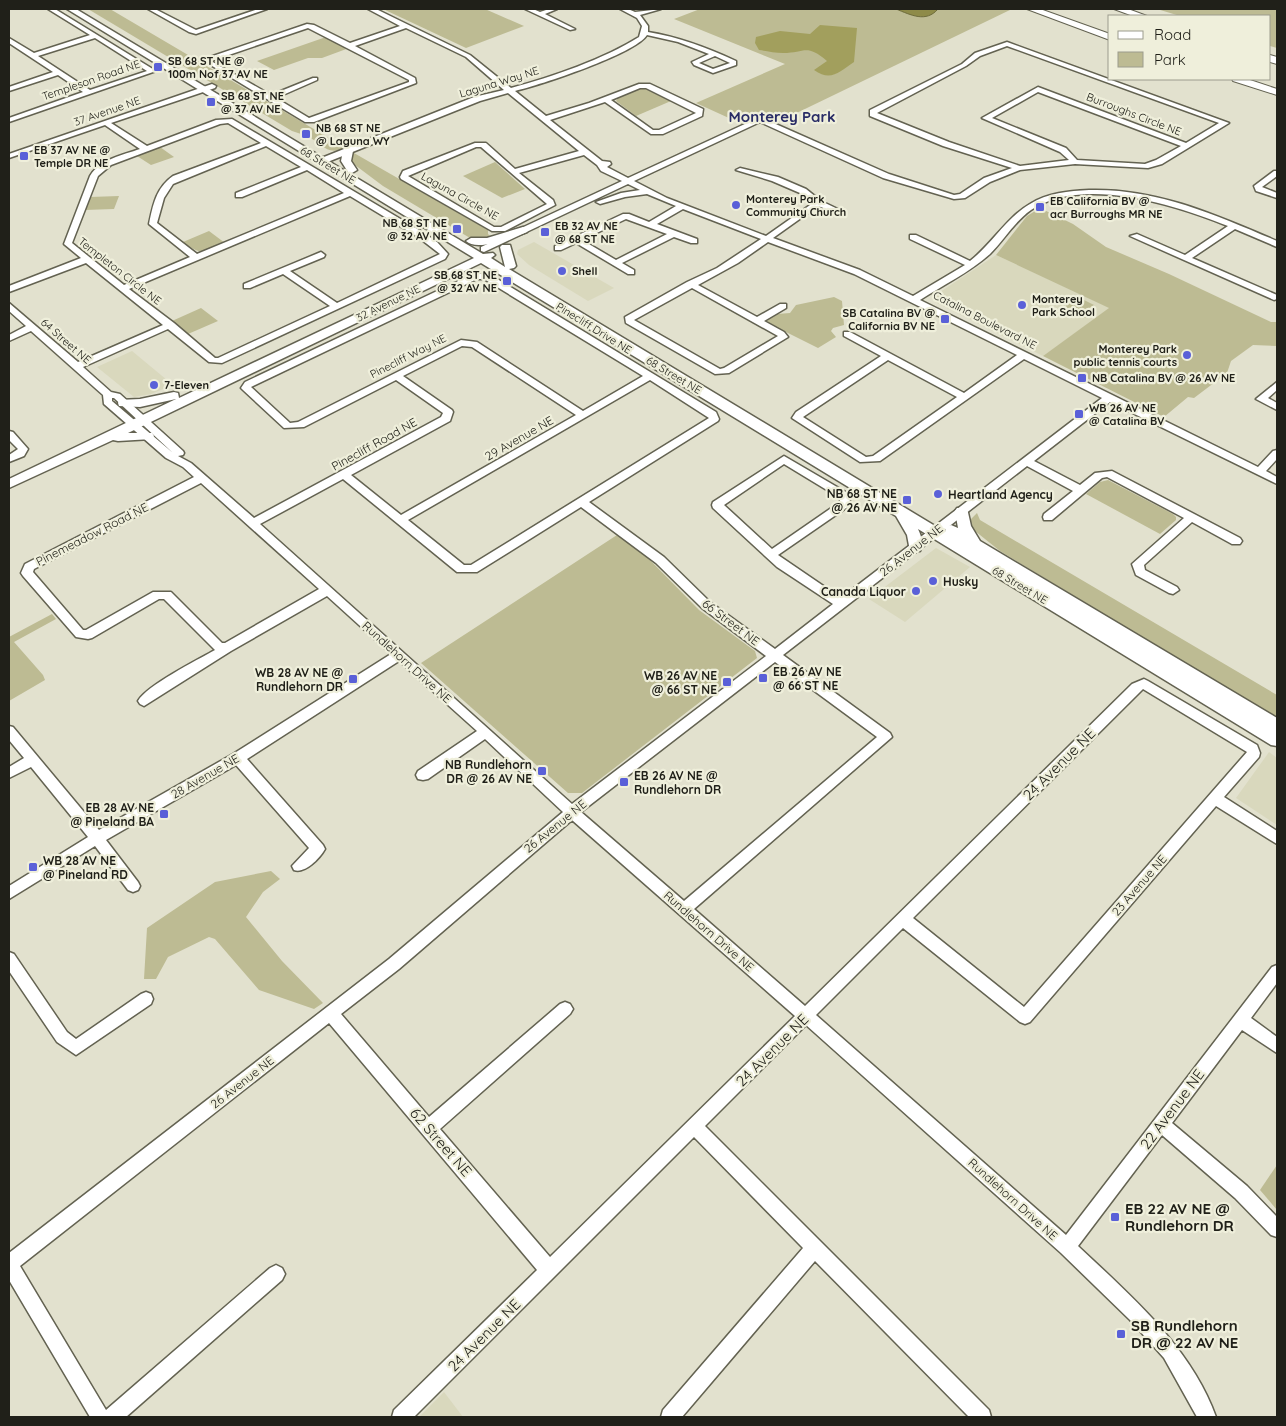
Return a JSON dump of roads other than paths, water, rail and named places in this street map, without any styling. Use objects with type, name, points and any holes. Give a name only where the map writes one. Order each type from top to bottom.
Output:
[{"type":"highway","points":[[1032,9],[1108,35]]},
{"type":"highway","points":[[1119,9],[1139,15]]},
{"type":"highway","points":[[1240,80],[1277,92]]},
{"type":"main road","name":"68 Street NE","points":[[71,9],[186,79],[208,88]]},
{"type":"main road","name":"68 Street NE","points":[[84,9],[208,88],[327,159],[447,237],[510,266],[939,529],[1277,740]]},
{"type":"main road","points":[[186,79],[190,88],[187,95]]},
{"type":"main road","points":[[348,151],[346,160],[352,170]]},
{"type":"main road","name":"68 Street NE","points":[[327,159],[352,170],[471,242],[496,267],[899,510],[976,544],[1277,726]]},
{"type":"main road","points":[[471,242],[488,241],[524,230]]},
{"type":"main road","points":[[447,237],[460,255],[455,267],[496,267]]},
{"type":"main road","points":[[506,248],[510,266]]},
{"type":"main road","name":"32 Avenue NE","points":[[9,484],[94,444],[174,396],[483,254]]},
{"type":"main road","name":"32 Avenue NE","points":[[9,474],[135,419],[455,267]]},
{"type":"main road","points":[[124,403],[140,403],[174,396]]},
{"type":"main road","points":[[94,444],[118,437],[147,436]]},
{"type":"main road","points":[[899,510],[914,535],[915,547]]},
{"type":"main road","points":[[962,511],[964,526],[976,544]]},
{"type":"street","name":"Templeson Road NE","points":[[9,120],[153,71],[51,9]]},
{"type":"street","points":[[151,9],[196,32],[264,9]]},
{"type":"street","name":"Catalina Boulevard NE","points":[[371,9],[468,56],[585,152],[600,163],[622,172],[648,192],[664,200],[672,201],[766,239],[857,272],[915,299],[1259,472],[1275,476]]},
{"type":"street","points":[[528,9],[572,29]]},
{"type":"street","points":[[540,14],[554,9]]},
{"type":"street","points":[[623,9],[636,14],[645,26],[645,33],[685,41],[734,62],[734,64],[713,71],[695,62],[715,54]]},
{"type":"street","points":[[636,14],[658,9]]},
{"type":"street","points":[[349,44],[404,25]]},
{"type":"street","points":[[307,26],[312,26],[349,44],[413,79],[412,82],[314,120],[308,120],[207,61],[307,26]]},
{"type":"street","name":"Laguna Way NE","points":[[327,159],[477,99],[541,82],[626,48],[642,38],[645,33]]},
{"type":"street","points":[[32,56],[95,36]]},
{"type":"street","points":[[9,40],[89,93]]},
{"type":"street","points":[[1019,168],[946,144],[873,114],[874,110],[964,65],[966,61],[976,56],[1007,44],[1225,123],[1187,146]]},
{"type":"street","points":[[9,89],[58,73]]},
{"type":"street","points":[[271,98],[315,79]]},
{"type":"street","points":[[545,119],[607,100],[639,86],[647,86],[700,111],[700,114],[660,132],[651,132],[607,100]]},
{"type":"street","name":"37 Avenue NE","points":[[9,156],[208,88]]},
{"type":"street","name":"Burroughs Circle NE","points":[[1038,90],[1187,146],[1160,162],[1145,166],[1075,162],[1063,150],[986,118],[1038,90]]},
{"type":"street","points":[[764,120],[886,176],[954,198],[962,196],[987,180],[1019,168],[1075,162]]},
{"type":"street","name":"32 Avenue NE","points":[[483,254],[506,248],[600,202],[666,164],[764,120]]},
{"type":"street","name":"32 Avenue NE","points":[[483,254],[524,230],[635,182],[764,120]]},
{"type":"street","name":"Templeton Circle NE","points":[[229,121],[434,244],[444,254],[442,257],[219,361],[212,360],[68,244],[97,171],[108,163],[146,149],[219,122],[229,121]]},
{"type":"street","points":[[106,123],[146,149]]},
{"type":"street","points":[[196,258],[153,224],[157,205],[165,186],[176,178],[268,143]]},
{"type":"street","name":"Laguna Circle NE","points":[[476,145],[483,145],[514,172],[532,189],[550,202],[551,205],[502,229],[492,229],[404,176],[476,145]]},
{"type":"street","points":[[514,172],[585,152]]},
{"type":"street","name":"Catalina Boulevard NE","points":[[600,163],[604,169],[671,197],[672,201]]},
{"type":"street","points":[[622,172],[635,172],[666,164]]},
{"type":"street","points":[[239,195],[308,167]]},
{"type":"street","points":[[740,170],[775,179],[803,191],[818,203],[840,212]]},
{"type":"street","points":[[1277,173],[1258,186],[1259,189],[1277,196]]},
{"type":"street","points":[[915,299],[988,251],[1026,209],[1037,203],[1069,194],[1094,191],[1142,195],[1191,208],[1277,244]]},
{"type":"street","points":[[600,202],[624,195],[648,192]]},
{"type":"street","points":[[124,288],[351,193]]},
{"type":"street","points":[[690,284],[781,334],[782,337],[726,371],[718,372],[629,321],[630,316],[690,284],[737,259],[766,239],[790,219],[818,203]]},
{"type":"street","points":[[653,226],[684,207]]},
{"type":"street","points":[[558,248],[626,216],[694,241]]},
{"type":"street","points":[[1186,258],[1238,228]]},
{"type":"street","points":[[1195,262],[1238,228]]},
{"type":"street","points":[[616,262],[673,234]]},
{"type":"street","points":[[1134,236],[1274,297]]},
{"type":"street","points":[[913,237],[970,264]]},
{"type":"street","points":[[577,240],[631,272]]},
{"type":"street","points":[[247,286],[321,255]]},
{"type":"street","points":[[9,289],[87,259]]},
{"type":"street","points":[[284,270],[336,306]]},
{"type":"street","name":"Pinecliff Drive NE","points":[[246,388],[248,384],[462,281],[482,275],[712,414],[714,418],[473,569],[461,569],[344,474]]},
{"type":"street","name":"64 Street NE","points":[[9,306],[108,394],[117,396],[135,419]]},
{"type":"street","points":[[757,321],[784,306]]},
{"type":"street","points":[[77,366],[170,325]]},
{"type":"street","points":[[9,338],[32,328]]},
{"type":"street","points":[[847,334],[964,397]]},
{"type":"street","name":"Pinecliff Way NE","points":[[246,388],[288,426],[300,425],[461,343],[474,344],[583,415]]},
{"type":"street","points":[[888,356],[800,414],[797,418],[798,420],[868,460],[876,459],[1024,355]]},
{"type":"street","name":"Pinecliff Road NE","points":[[253,523],[446,418],[448,412],[396,376]]},
{"type":"street","name":"29 Avenue NE","points":[[400,520],[650,377]]},
{"type":"street","points":[[1277,385],[1261,399],[1277,407]]},
{"type":"street","name":"64 Street NE","points":[[108,394],[107,402],[135,419]]},
{"type":"street","name":"26 Avenue NE","points":[[9,1264],[394,964],[524,850],[572,812],[1110,397]]},
{"type":"street","name":"Rundlehorn Drive NE","points":[[135,419],[147,436],[170,456],[187,466],[253,523],[486,732],[572,812],[806,1016],[1067,1248],[1136,1314],[1170,1352],[1194,1389],[1207,1417]]},
{"type":"street","name":"Rundlehorn Drive NE","points":[[135,419],[180,453],[187,466]]},
{"type":"street","points":[[9,434],[23,449],[20,454],[9,459]]},
{"type":"street","points":[[1259,472],[1277,453]]},
{"type":"street","points":[[771,555],[845,504],[845,496],[784,459],[717,505],[780,564],[841,604]]},
{"type":"street","points":[[1030,459],[1084,487]]},
{"type":"street","points":[[1048,517],[1100,474],[1108,473],[1236,541]]},
{"type":"street","name":"Pinemeadow Road NE","points":[[200,478],[29,567],[27,573],[80,634],[88,635],[157,595],[167,595],[219,647],[227,648]]},
{"type":"street","name":"66 Street NE","points":[[582,502],[660,560],[706,605],[886,737],[684,910]]},
{"type":"street","points":[[1173,590],[1140,572],[1138,564],[1191,517]]},
{"type":"street","points":[[144,701],[161,688],[327,590]]},
{"type":"street","name":"28 Avenue NE","points":[[9,893],[97,838],[238,758],[399,655]]},
{"type":"street","name":"23 Avenue NE","points":[[904,920],[1025,1018],[1254,753],[1252,749],[1144,684]]},
{"type":"street","name":"24 Avenue NE","points":[[401,1417],[904,920],[1136,687],[1144,684]]},
{"type":"street","points":[[9,731],[97,838],[133,886]]},
{"type":"street","points":[[423,775],[486,732]]},
{"type":"street","points":[[238,758],[318,849],[299,866]]},
{"type":"street","points":[[9,773],[31,760]]},
{"type":"street","points":[[1215,798],[1277,838]]},
{"type":"street","points":[[9,959],[62,1037],[76,1048],[146,999]]},
{"type":"street","name":"22 Avenue NE","points":[[1067,1248],[1277,972]]},
{"type":"street","points":[[430,1128],[565,1009]]},
{"type":"street","name":"62 Street NE","points":[[331,1014],[550,1270]]},
{"type":"street","points":[[1240,1019],[1277,1046]]},
{"type":"street","points":[[1161,1124],[1241,1192],[1277,1229]]},
{"type":"street","points":[[695,1127],[982,1417]]},
{"type":"street","points":[[670,1417],[814,1249]]},
{"type":"street","points":[[9,1264],[100,1417]]},
{"type":"street","points":[[112,1417],[276,1274]]},
{"type":"place","name":"SB 68 ST NE @ 100m Nof 37 AV NE","points":[[158,67]]},
{"type":"place","name":"SB 68 ST NE @ 37 AV NE","points":[[211,102]]},
{"type":"place","name":"NB 68 ST NE @ Laguna WY","points":[[306,134]]},
{"type":"place","name":"EB 37 AV NE @ Temple DR NE","points":[[24,156]]},
{"type":"place","name":"Monterey Park Community Church","points":[[736,205]]},
{"type":"place","name":"EB California BV @ acr Burroughs MR NE","points":[[1040,207]]},
{"type":"place","name":"NB 68 ST NE @ 32 AV NE","points":[[457,229]]},
{"type":"place","name":"EB 32 AV NE @ 68 ST NE","points":[[545,232]]},
{"type":"place","name":"Shell","points":[[562,271]]},
{"type":"place","name":"SB 68 ST NE @ 32 AV NE","points":[[507,281]]},
{"type":"place","name":"Monterey Park School","points":[[1022,305]]},
{"type":"place","name":"SB Catalina BV @ California BV NE","points":[[945,319]]},
{"type":"place","name":"Monterey Park public tennis courts","points":[[1187,355]]},
{"type":"place","name":"NB Catalina BV @ 26 AV NE","points":[[1082,378]]},
{"type":"place","name":"7-Eleven","points":[[154,385]]},
{"type":"place","name":"WB 26 AV NE @ Catalina BV","points":[[1079,414]]},
{"type":"place","name":"Heartland Agency","points":[[938,494]]},
{"type":"place","name":"NB 68 ST NE @ 26 AV NE","points":[[907,500]]},
{"type":"place","name":"Husky","points":[[933,581]]},
{"type":"place","name":"Canada Liquor","points":[[916,591]]},
{"type":"place","name":"EB 26 AV NE @ 66 ST NE","points":[[763,678]]},
{"type":"place","name":"WB 28 AV NE @ Rundlehorn DR","points":[[353,679]]},
{"type":"place","name":"WB 26 AV NE @ 66 ST NE","points":[[727,682]]},
{"type":"place","name":"NB Rundlehorn DR @ 26 AV NE","points":[[542,771]]},
{"type":"place","name":"EB 26 AV NE @ Rundlehorn DR","points":[[624,782]]},
{"type":"place","name":"EB 28 AV NE @ Pineland BA","points":[[164,814]]},
{"type":"place","name":"WB 28 AV NE @ Pineland RD","points":[[33,867]]},
{"type":"place","name":"EB 22 AV NE @ Rundlehorn DR","points":[[1115,1217]]},
{"type":"place","name":"SB Rundlehorn DR @ 22 AV NE","points":[[1121,1334]]},
{"type":"district","name":"Monterey Park","points":[[782,116]]}]
